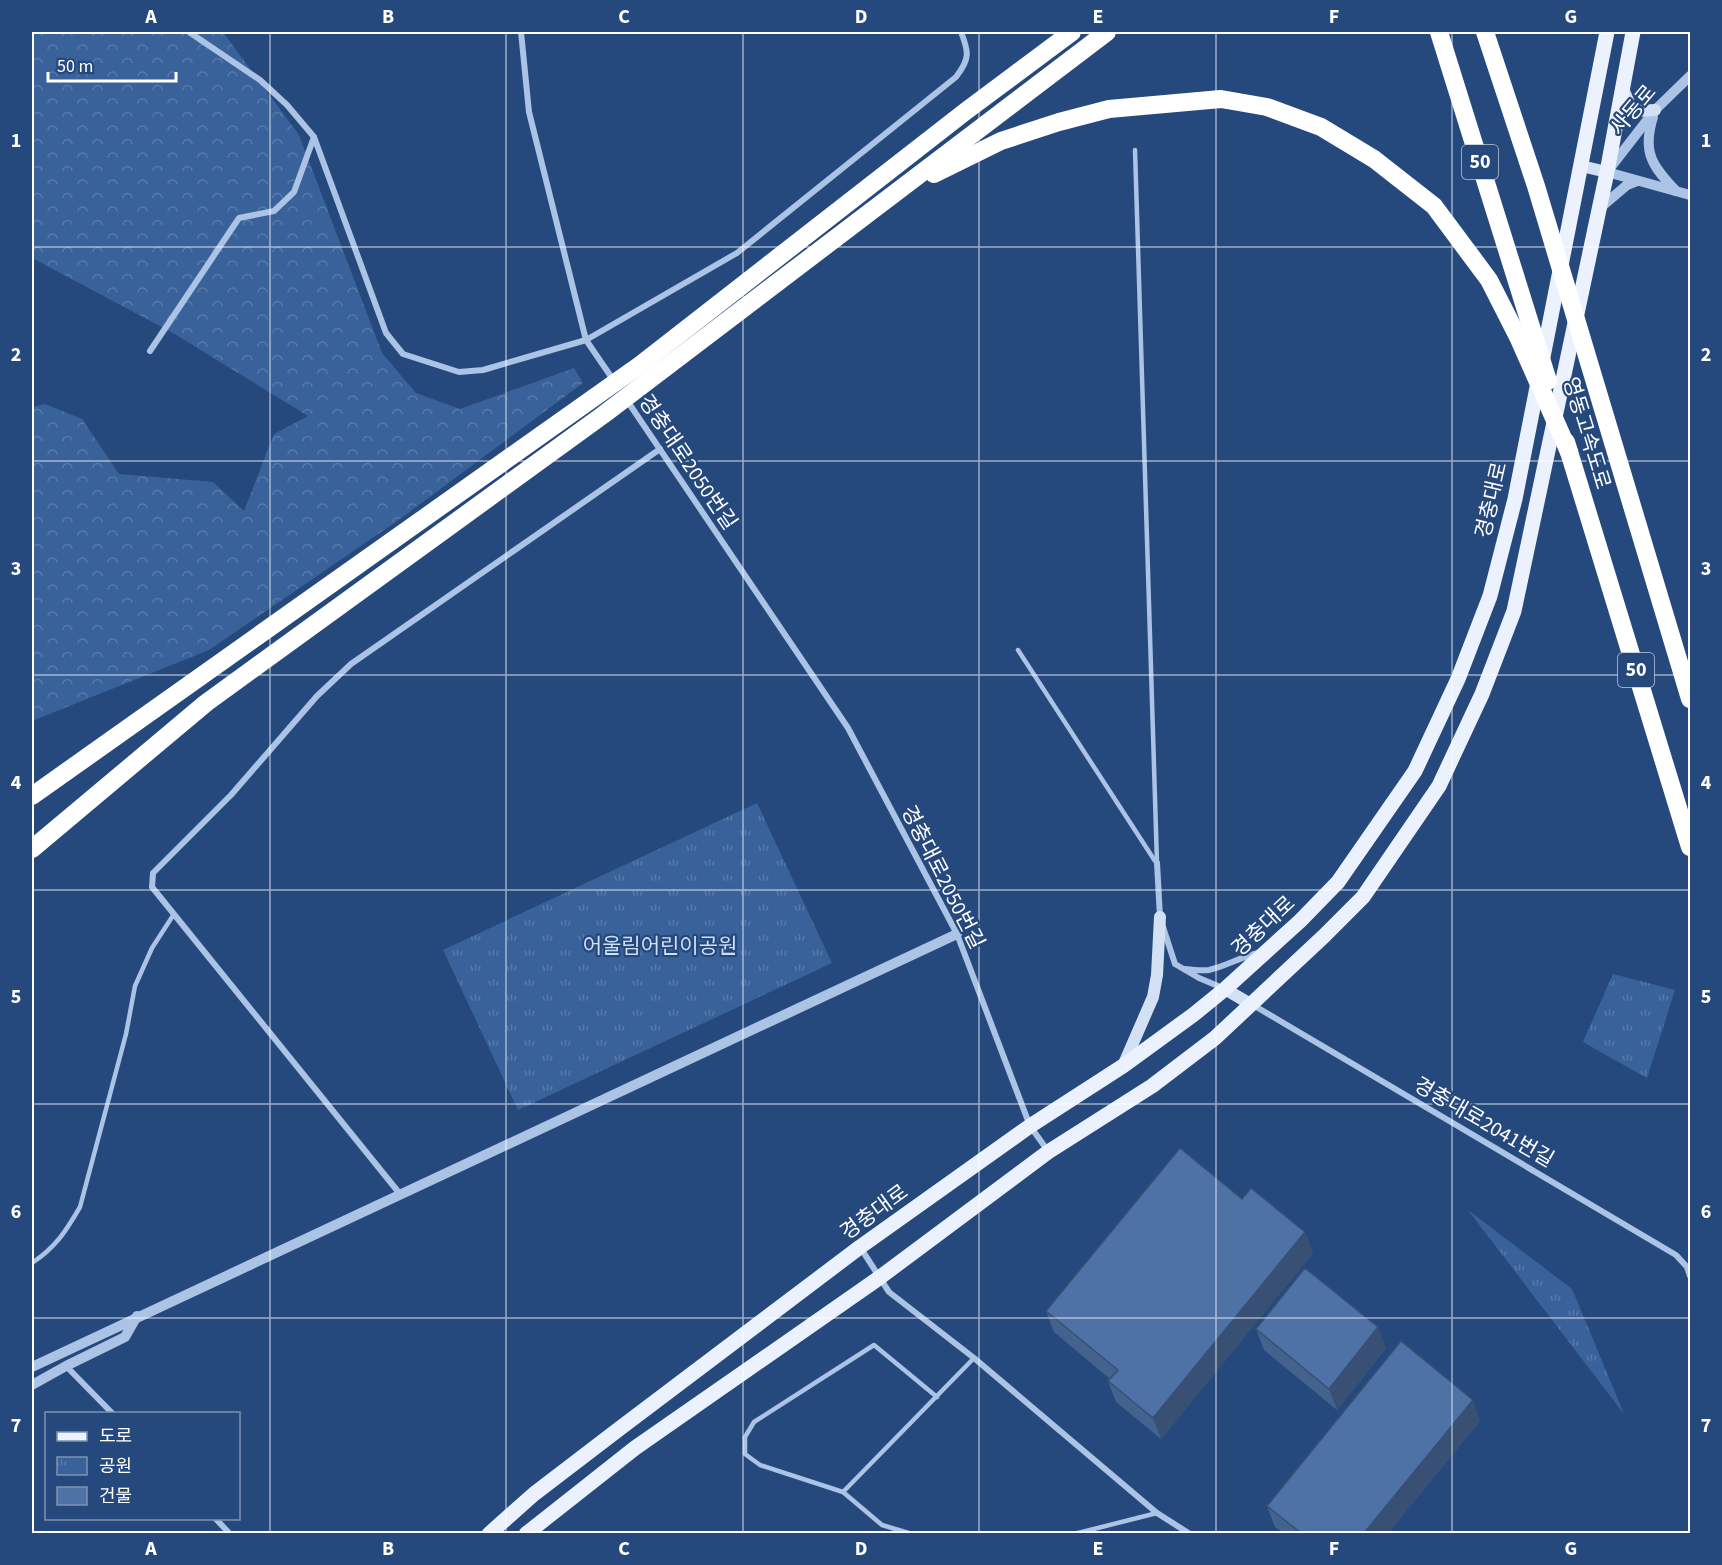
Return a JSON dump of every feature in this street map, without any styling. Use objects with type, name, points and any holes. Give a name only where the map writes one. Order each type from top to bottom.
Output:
[{"type":"highway","points":[[966,111],[1051,32]]},
{"type":"highway","points":[[32,849],[206,703],[603,415],[645,373],[966,111],[1072,32]]},
{"type":"highway","points":[[32,796],[591,401],[645,373],[890,197],[1107,32]]},
{"type":"highway","name":"영동고속도로","points":[[1439,32],[1521,292],[1690,847]]},
{"type":"highway","name":"영동고속도로","points":[[1485,32],[1536,186],[1690,699]]},
{"type":"highway","points":[[890,197],[1001,141],[1109,109],[1221,99],[1267,107],[1321,127],[1374,159],[1434,206],[1489,280],[1569,452]]},
{"type":"main road","name":"경충대로","points":[[489,1533],[534,1494],[860,1247],[1030,1126],[1123,1066],[1225,989],[1300,921],[1338,882],[1415,771],[1458,679],[1490,596],[1515,499],[1607,32]]},
{"type":"main road","points":[[526,1533],[635,1448],[879,1278],[1048,1152],[1152,1086],[1215,1038],[1252,1005],[1363,897],[1438,786],[1482,694],[1514,611],[1600,208],[1633,32]]},
{"type":"main road","points":[[1623,89],[1630,105],[1638,111],[1655,110]]},
{"type":"main road","points":[[1581,166],[1607,172]]},
{"type":"main road","points":[[1123,1066],[1153,997],[1157,975],[1160,917]]},
{"type":"main road","points":[[1225,989],[1252,1005]]},
{"type":"street","points":[[189,32],[260,80],[287,105],[314,137],[386,333],[403,354],[459,372],[483,370],[586,340],[737,253],[956,77],[966,64],[968,48],[961,32]]},
{"type":"street","points":[[521,32],[529,112],[586,340]]},
{"type":"street","name":"사동로","points":[[1607,172],[1655,110],[1690,76]]},
{"type":"street","points":[[1655,110],[1649,129],[1651,159],[1658,172],[1676,191]]},
{"type":"street","points":[[150,351],[239,218],[274,211],[294,192],[314,137]]},
{"type":"street","points":[[1607,172],[1690,195]]},
{"type":"street","points":[[1600,208],[1617,192],[1637,181]]},
{"type":"street","name":"경충대로2050번길","points":[[586,340],[848,728],[957,934],[1030,1126],[1048,1152]]},
{"type":"street","points":[[400,1194],[152,886],[153,873],[231,795],[326,688],[359,658],[660,449]]},
{"type":"street","points":[[1156,863],[1160,917],[1174,964],[1225,989]]},
{"type":"street","points":[[32,1366],[957,934]]},
{"type":"street","points":[[1184,969],[1206,970],[1228,964],[1237,958],[1268,951]]},
{"type":"street","name":"경충대로2041번길","points":[[1252,1005],[1676,1255],[1687,1267],[1690,1276]]},
{"type":"street","points":[[860,1247],[889,1292],[974,1358],[1157,1513],[1190,1533]]},
{"type":"street","points":[[32,1385],[125,1337],[137,1316]]},
{"type":"street","points":[[66,1366],[111,1412]]},
{"type":"street","points":[[217,1520],[230,1533]]},
{"type":"lane","points":[[1135,150],[1156,863]]},
{"type":"lane","points":[[1018,650],[1156,863]]},
{"type":"lane","points":[[32,1263],[48,1252],[60,1239],[80,1207],[126,1034],[135,986],[152,948],[174,914]]},
{"type":"lane","points":[[912,1533],[882,1525],[843,1492],[760,1466],[745,1454],[745,1437],[754,1422],[874,1345],[937,1396]]},
{"type":"lane","points":[[843,1492],[974,1358]]},
{"type":"lane","points":[[1074,1533],[1157,1513]]},
{"type":"green space","points":[[32,32],[223,32],[299,135],[382,353],[416,393],[460,409],[574,368],[583,383],[400,519],[209,650],[32,721],[32,407],[45,404],[82,419],[119,474],[213,482],[244,511],[274,434],[308,416],[173,333],[32,258]]},
{"type":"green space","name":"어울림어린이공원","points":[[757,803],[832,963],[518,1110],[443,950]]},
{"type":"green space","points":[[1613,974],[1675,990],[1647,1078],[1583,1042]]},
{"type":"green space","points":[[1468,1210],[1572,1289],[1624,1414]]},
{"type":"building","points":[[1180,1148],[1242,1199],[1251,1188],[1305,1232],[1153,1418],[1108,1381],[1118,1370],[1046,1311]]},
{"type":"building","points":[[1305,1268],[1378,1327],[1329,1389],[1256,1329]]},
{"type":"building","points":[[1401,1341],[1473,1400],[1364,1533],[1301,1533],[1267,1506]]}]
